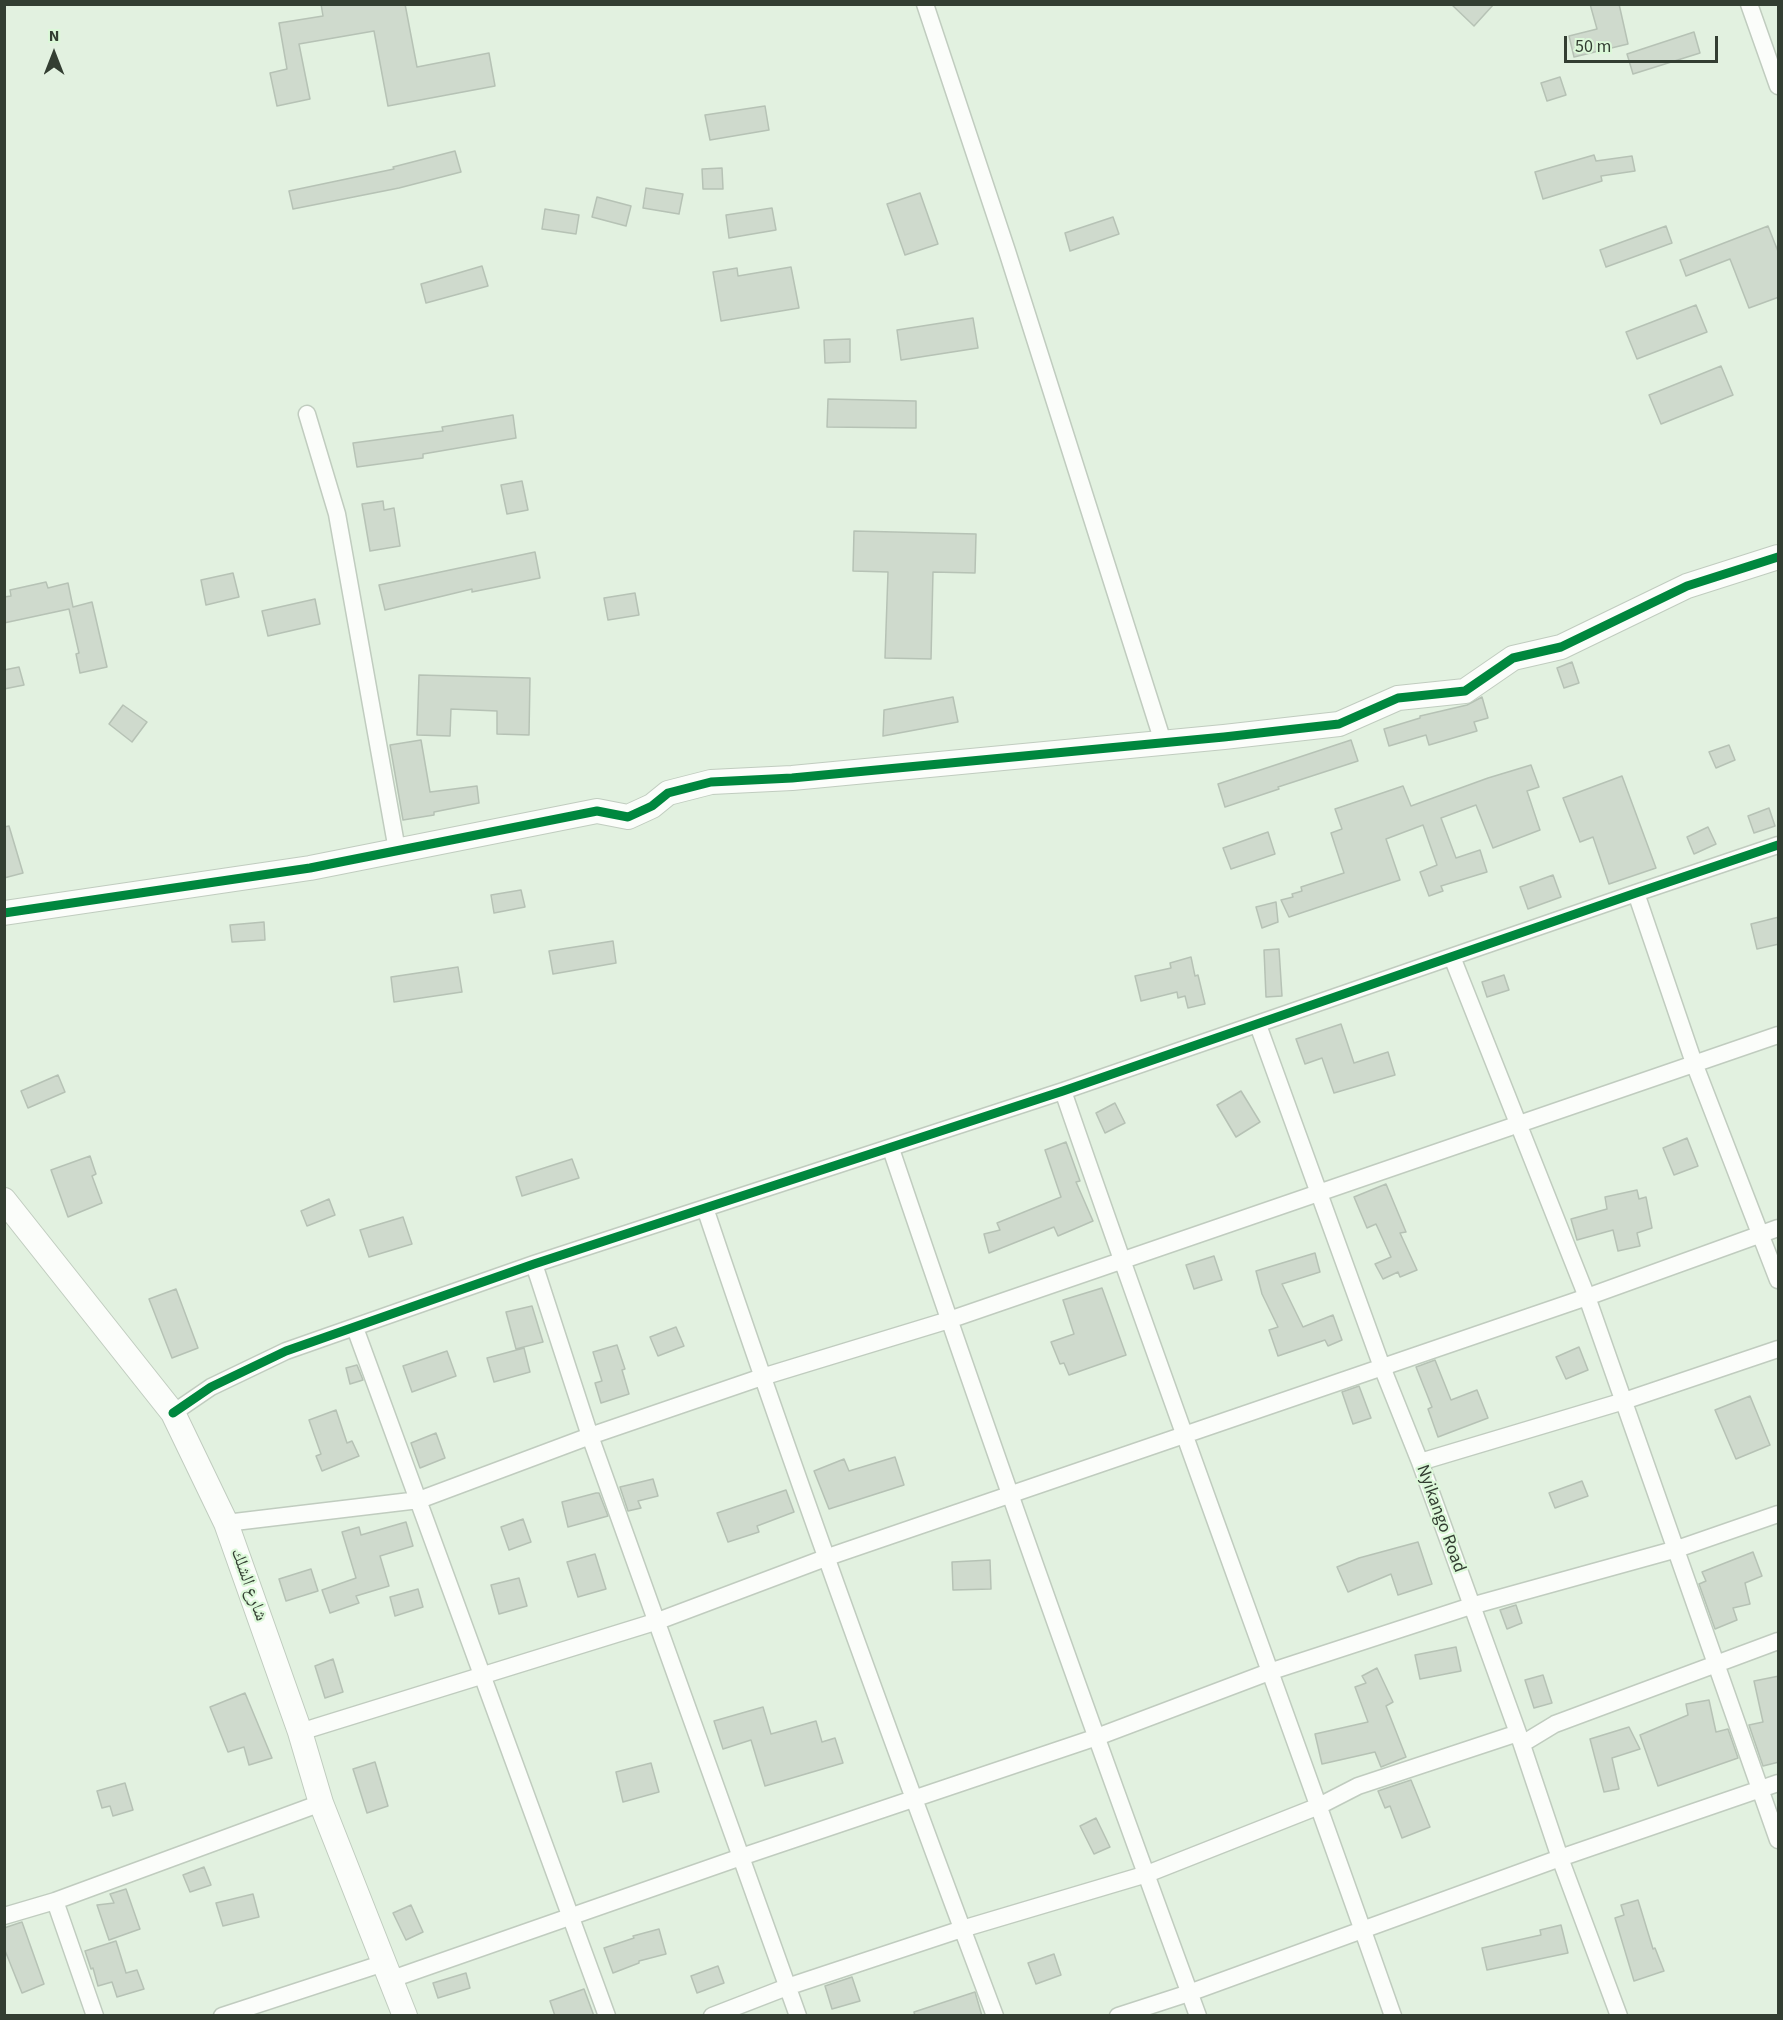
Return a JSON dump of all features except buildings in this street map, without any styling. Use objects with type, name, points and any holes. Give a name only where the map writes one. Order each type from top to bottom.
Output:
[{"type":"street","points":[[925,4],[1011,262],[1163,742]]},
{"type":"street","points":[[1749,4],[1779,86]]},
{"type":"street","points":[[307,414],[337,514],[397,850]]},
{"type":"street","points":[[4,913],[310,868],[597,812],[628,817],[652,806],[668,793],[711,782],[792,778],[1339,724],[1398,698],[1465,691],[1513,658],[1561,647],[1687,586],[1779,557]]},
{"type":"street","points":[[173,1413],[211,1387],[286,1351],[534,1264],[891,1149],[1258,1025],[1779,845]]},
{"type":"street","points":[[1636,893],[1694,1063],[1779,1280]]},
{"type":"street","points":[[1452,957],[1587,1297],[1779,1840]]},
{"type":"street","name":"Nyikango Road","points":[[1258,1025],[1382,1367],[1420,1462],[1520,1739],[1560,1858],[1619,2016]]},
{"type":"street","points":[[226,1523],[419,1500],[590,1436],[762,1377],[949,1320],[1779,1035]]},
{"type":"street","points":[[1063,1091],[1121,1261],[1393,2016]]},
{"type":"street","points":[[891,1149],[949,1320],[1198,2016]]},
{"type":"street","name":"شارع الشلك","points":[[4,1200],[173,1413],[226,1523],[300,1732],[321,1803],[405,2016]]},
{"type":"street","points":[[705,1208],[762,1377],[914,1800],[995,2016]]},
{"type":"street","points":[[300,1732],[658,1622],[828,1557],[1587,1297],[1779,1228]]},
{"type":"street","points":[[534,1264],[590,1436],[798,2016]]},
{"type":"street","points":[[355,1328],[607,2016]]},
{"type":"street","points":[[1420,1462],[1624,1401],[1779,1349]]},
{"type":"street","points":[[222,2016],[388,1971],[570,1916],[1097,1737],[1269,1672],[1471,1606],[1677,1549],[1779,1514]]},
{"type":"street","points":[[712,2016],[788,1987],[962,1929],[1147,1874],[1319,1806],[1358,1786],[1520,1739],[1779,1641]]},
{"type":"street","points":[[1118,2016],[1190,1993],[1560,1858],[1779,1783]]},
{"type":"street","points":[[4,1916],[54,1901],[321,1803]]},
{"type":"street","points":[[54,1901],[95,2016]]},
{"type":"cycle path","points":[[4,913],[310,868],[597,811],[628,817],[652,806],[668,793],[711,782],[792,778],[1339,724],[1398,698],[1465,691],[1513,658],[1561,647],[1687,586],[1778,557]]},
{"type":"cycle path","points":[[173,1413],[211,1387],[286,1351],[534,1264],[1063,1091],[1778,845]]}]
